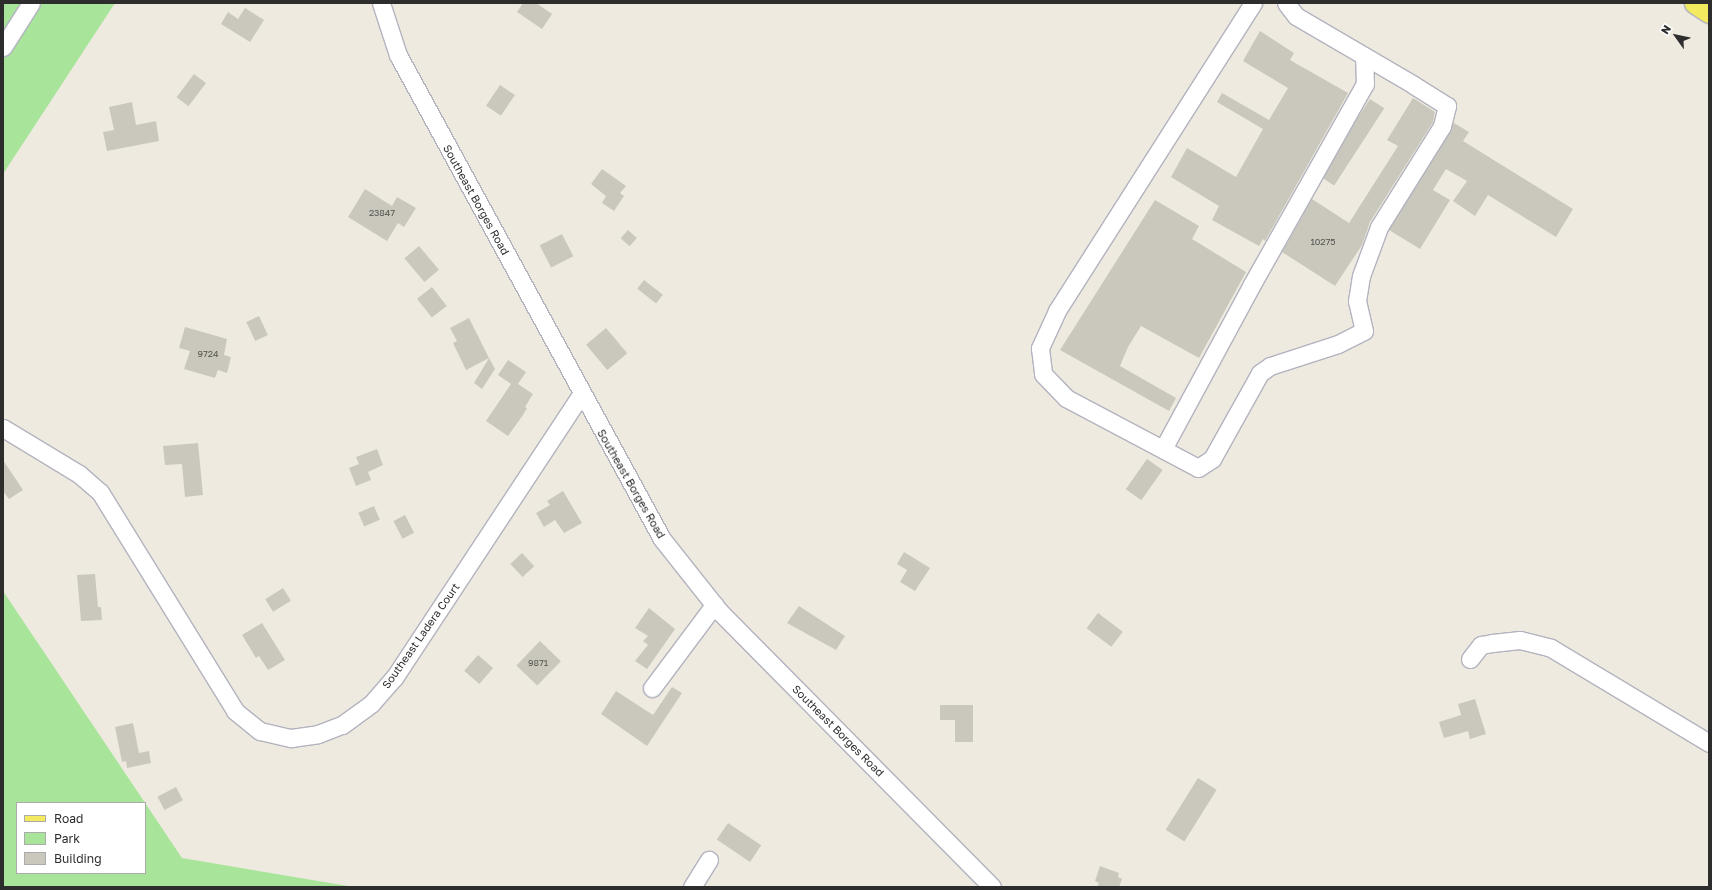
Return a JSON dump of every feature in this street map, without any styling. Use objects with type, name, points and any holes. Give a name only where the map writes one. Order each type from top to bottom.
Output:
[{"type":"main road","points":[[1695,3],[1709,12]]},
{"type":"street","points":[[3,47],[31,3]]},
{"type":"street","name":"Southeast Borges Road","points":[[381,3],[398,55],[581,394],[658,532],[714,605],[992,887]]},
{"type":"street","points":[[1253,3],[1057,311],[1040,348],[1042,374],[1066,398],[1198,468],[1212,459],[1260,373],[1270,366],[1338,344],[1364,331],[1357,301],[1361,276],[1378,227],[1442,126],[1447,106],[1296,16],[1286,3]]},
{"type":"street","points":[[1163,449],[1251,286],[1365,84],[1364,56]]},
{"type":"street","name":"Southeast Ladera Court","points":[[3,428],[79,474],[100,492],[108,502],[134,550],[235,711],[247,722],[276,736],[291,738],[318,734],[342,725],[362,712],[394,678],[581,394]]},
{"type":"street","points":[[652,688],[714,605]]},
{"type":"street","points":[[1470,659],[1481,645],[1492,643],[1520,640],[1551,648],[1709,744]]},
{"type":"street","points":[[692,887],[709,860]]},
{"type":"green space","points":[[3,3],[115,3],[3,174]]},
{"type":"green space","points":[[3,591],[144,802],[16,802],[16,874],[146,874],[146,804],[182,858],[354,887],[3,887]]},
{"type":"building","points":[[523,3],[536,3],[552,14],[542,29],[517,12]]},
{"type":"building","points":[[245,8],[264,20],[250,42],[221,24],[228,12],[238,19]]},
{"type":"building","points":[[1260,31],[1294,53],[1290,60],[1348,93],[1265,241],[1263,239],[1259,246],[1212,220],[1219,206],[1171,177],[1187,148],[1236,177],[1263,129],[1217,102],[1222,93],[1269,120],[1288,88],[1243,61]]},
{"type":"building","points":[[194,74],[206,83],[189,106],[177,97]]},
{"type":"building","points":[[500,85],[515,95],[501,116],[486,106]]},
{"type":"building","points":[[1413,98],[1435,112],[1433,122],[1370,222],[1362,245],[1335,286],[1282,252],[1312,199],[1349,223],[1398,146],[1387,140]]},
{"type":"building","points":[[1370,99],[1384,108],[1334,185],[1320,176]]},
{"type":"building","points":[[132,102],[136,125],[156,121],[159,141],[107,151],[103,132],[114,130],[109,107]]},
{"type":"building","points":[[1454,123],[1469,132],[1463,141],[1573,209],[1556,237],[1488,195],[1475,216],[1453,201],[1467,181],[1446,169],[1433,190],[1450,200],[1420,249],[1389,230]]},
{"type":"building","points":[[602,169],[626,186],[620,193],[624,196],[614,211],[602,203],[606,196],[591,184]]},
{"type":"building","points":[[365,189],[392,206],[397,197],[416,208],[404,227],[398,223],[387,241],[348,217]]},
{"type":"building","points":[[1155,200],[1199,226],[1192,239],[1246,272],[1199,358],[1141,326],[1128,347],[1120,366],[1176,398],[1169,411],[1060,350]]},
{"type":"building","points":[[628,230],[637,238],[630,246],[621,238]]},
{"type":"building","points":[[562,234],[573,256],[551,268],[540,245]]},
{"type":"building","points":[[419,246],[439,270],[424,282],[404,258]]},
{"type":"building","points":[[644,280],[663,295],[656,303],[637,289]]},
{"type":"building","points":[[432,287],[447,306],[432,318],[417,299]]},
{"type":"building","points":[[259,316],[268,335],[255,341],[246,322]]},
{"type":"building","points":[[469,318],[489,358],[466,370],[453,343],[457,341],[450,328]]},
{"type":"building","points":[[185,327],[227,339],[224,355],[231,357],[227,373],[218,370],[215,378],[184,369],[190,351],[179,348]]},
{"type":"building","points":[[606,328],[627,353],[607,370],[586,345]]},
{"type":"building","points":[[489,358],[495,369],[482,389],[474,383]]},
{"type":"building","points":[[508,360],[526,372],[518,384],[533,394],[525,407],[527,408],[523,415],[508,436],[486,421],[511,384],[498,375]]},
{"type":"building","points":[[198,443],[203,495],[185,497],[182,464],[165,465],[163,446]]},
{"type":"building","points":[[377,449],[383,465],[368,472],[371,480],[356,486],[349,468],[359,464],[356,457]]},
{"type":"building","points":[[1147,459],[1163,470],[1141,500],[1126,489]]},
{"type":"building","points":[[3,460],[23,490],[9,499],[3,491]]},
{"type":"building","points":[[563,491],[582,523],[564,533],[555,520],[544,527],[536,513],[550,505],[547,501]]},
{"type":"building","points":[[374,506],[380,520],[364,526],[358,513]]},
{"type":"building","points":[[405,515],[414,533],[402,539],[393,521]]},
{"type":"building","points":[[904,552],[930,568],[915,591],[900,582],[907,570],[897,564]]},
{"type":"building","points":[[522,553],[534,566],[523,577],[510,564]]},
{"type":"building","points":[[95,574],[98,607],[101,607],[102,620],[81,621],[77,575]]},
{"type":"building","points":[[283,588],[291,601],[273,612],[265,599]]},
{"type":"building","points":[[799,606],[845,636],[836,650],[787,623]]},
{"type":"building","points":[[649,608],[675,629],[647,669],[635,661],[648,645],[643,641],[648,636],[635,628]]},
{"type":"building","points":[[1098,613],[1123,632],[1111,647],[1087,628]]},
{"type":"building","points":[[262,623],[285,660],[268,670],[259,656],[256,658],[242,635]]},
{"type":"building","points":[[540,641],[561,661],[537,686],[516,665]]},
{"type":"building","points":[[478,655],[493,668],[479,684],[464,671]]},
{"type":"building","points":[[672,687],[682,693],[647,746],[601,714],[616,691],[653,715]]},
{"type":"building","points":[[1475,699],[1486,734],[1470,739],[1468,731],[1444,738],[1439,722],[1461,715],[1458,704]]},
{"type":"building","points":[[940,705],[973,705],[973,742],[955,742],[955,720],[940,720]]},
{"type":"building","points":[[133,723],[139,753],[149,751],[151,763],[127,768],[126,761],[122,762],[115,727]]},
{"type":"building","points":[[1198,778],[1217,790],[1184,841],[1166,830]]},
{"type":"building","points":[[176,787],[183,800],[165,810],[157,797]]},
{"type":"building","points":[[728,823],[761,845],[750,862],[717,840]]},
{"type":"building","points":[[1100,866],[1119,873],[1118,877],[1122,879],[1119,887],[1097,887],[1099,883],[1095,881]]}]
